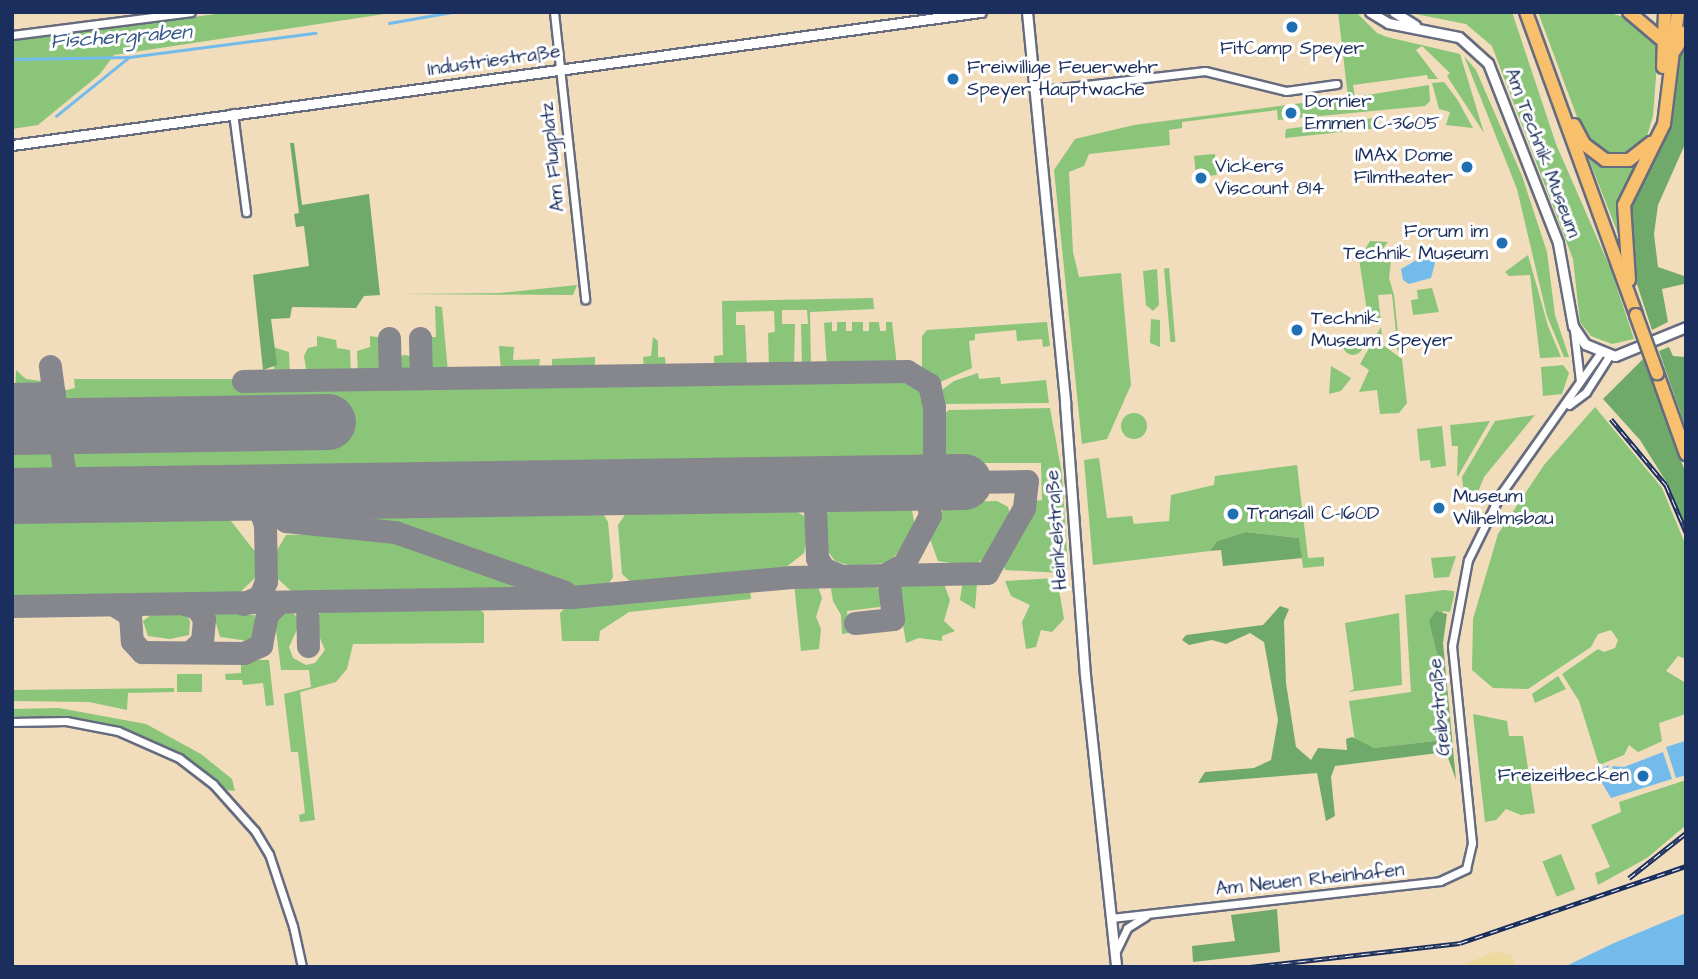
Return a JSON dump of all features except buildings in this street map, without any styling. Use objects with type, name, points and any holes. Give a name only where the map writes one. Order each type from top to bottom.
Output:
[{"type":"main road","points":[[1526,12],[1686,454]]},
{"type":"main road","points":[[1629,12],[1661,39]]},
{"type":"main road","points":[[1560,107],[1584,144],[1600,158],[1620,161],[1643,152],[1660,121],[1661,39],[1665,12]]},
{"type":"main road","points":[[1634,310],[1622,237],[1624,205],[1664,124],[1678,12]]},
{"type":"main road","points":[[1670,64],[1686,32]]},
{"type":"street","points":[[12,35],[191,12]]},
{"type":"street","name":"Am Flugplatz","points":[[554,12],[585,299]]},
{"type":"street","name":"Industriestraße","points":[[12,145],[981,12]]},
{"type":"street","name":"Heinkelstraße","points":[[1027,12],[1065,403],[1085,675],[1116,967]]},
{"type":"street","name":"Am Technik Museum","points":[[1370,12],[1388,23],[1443,30],[1468,42],[1493,74],[1558,243],[1580,383]]},
{"type":"street","points":[[1378,12],[1388,23]]},
{"type":"street","points":[[1394,12],[1420,28]]},
{"type":"street","points":[[1035,91],[1205,71],[1286,90],[1337,84]]},
{"type":"street","points":[[233,113],[246,212]]},
{"type":"street","points":[[1573,326],[1584,344],[1604,355],[1634,351],[1686,327]]},
{"type":"street","name":"Geibstraße","points":[[1469,865],[1472,843],[1452,678],[1455,616],[1468,560],[1488,516],[1566,407],[1580,383],[1604,355]]},
{"type":"street","name":"Geibstraße","points":[[1566,407],[1586,392],[1604,355]]},
{"type":"street","points":[[12,722],[66,722],[118,731],[179,758],[213,784],[255,831],[268,855],[284,894],[302,967]]},
{"type":"street","name":"Am Neuen Rheinhafen","points":[[1111,918],[1440,881],[1469,865]]},
{"type":"street","points":[[1115,954],[1127,928],[1149,914]]},
{"type":"green space","points":[[231,12],[398,12],[114,55],[100,74],[38,125],[12,129],[12,41]]},
{"type":"green space","points":[[1338,12],[1356,12],[1377,33],[1387,37],[1460,54],[1484,133],[1447,76],[1450,73],[1422,46],[1416,50],[1438,79],[1428,79],[1427,75],[1353,85],[1355,97],[1429,85],[1430,101],[1425,106],[1278,120],[1277,110],[1182,122],[1182,128],[1169,130],[1170,145],[1089,154],[1084,166],[1069,172],[1073,252],[1079,277],[1121,273],[1131,385],[1107,439],[1082,444],[1054,170],[1075,139],[1134,125],[1348,97]]},
{"type":"green space","points":[[1405,12],[1512,12],[1556,144],[1611,270],[1634,339],[1612,344],[1591,336],[1580,322],[1573,259],[1492,46],[1466,24]]},
{"type":"green space","points":[[1538,12],[1606,12],[1631,19],[1655,38],[1658,50],[1653,116],[1647,136],[1632,152],[1615,157],[1603,153],[1583,133]]},
{"type":"green space","points":[[1686,41],[1686,142],[1658,205],[1654,234],[1658,267],[1684,276],[1684,284],[1662,289],[1668,322],[1652,330],[1632,269],[1628,206],[1669,128],[1677,62]]},
{"type":"green space","points":[[1464,56],[1476,70],[1522,176],[1547,252],[1555,315],[1569,357],[1564,357],[1547,316],[1517,189]]},
{"type":"green space","points":[[1444,82],[1473,128],[1446,125],[1450,112],[1439,109],[1432,83]]},
{"type":"green space","points":[[1374,118],[1379,128],[1285,138],[1286,129]]},
{"type":"green space","points":[[290,143],[294,143],[302,205],[369,194],[380,295],[364,296],[356,308],[292,307],[290,318],[271,319],[277,365],[263,370],[253,275],[309,266],[304,226],[296,227],[294,214],[299,213]]},
{"type":"green space","points":[[1215,154],[1217,175],[1196,177],[1194,156]]},
{"type":"green space","points":[[1588,157],[1614,167],[1639,163],[1622,195],[1619,236]]},
{"type":"green space","points":[[1370,241],[1388,242],[1377,256],[1386,263],[1391,261],[1389,278],[1394,295],[1400,353],[1393,343],[1397,342],[1392,294],[1378,295],[1381,322],[1369,324],[1359,259]]},
{"type":"green space","points":[[1528,255],[1548,326],[1561,357],[1540,358],[1530,275],[1509,276],[1505,272]]},
{"type":"green space","points":[[1164,268],[1169,268],[1175,342],[1170,342]]},
{"type":"green space","points":[[1157,269],[1159,305],[1153,311],[1146,305],[1143,271]]},
{"type":"green space","points":[[577,285],[573,295],[401,294],[500,293]]},
{"type":"green space","points":[[1432,288],[1439,312],[1413,315],[1411,300],[1418,299],[1417,290]]},
{"type":"green space","points":[[873,298],[874,309],[810,312],[811,367],[802,366],[801,324],[808,324],[807,310],[782,310],[782,324],[795,324],[794,367],[769,368],[768,333],[775,332],[774,311],[736,312],[736,325],[745,325],[747,368],[714,369],[714,356],[723,355],[722,301]]},
{"type":"green space","points":[[435,306],[442,307],[448,372],[430,373],[425,368],[425,337],[436,337]]},
{"type":"green space","points":[[1151,319],[1160,320],[1160,347],[1150,343]]},
{"type":"green space","points":[[832,322],[832,331],[837,331],[837,322],[846,322],[846,331],[852,331],[852,322],[863,322],[863,331],[869,331],[869,322],[879,322],[880,331],[886,331],[886,322],[892,322],[897,366],[827,367],[824,323]]},
{"type":"green space","points":[[1047,322],[1050,346],[1043,347],[1042,339],[1017,341],[1016,330],[975,334],[975,340],[969,341],[972,368],[938,383],[922,371],[922,336],[927,330]]},
{"type":"green space","points":[[1381,327],[1383,345],[1402,359],[1407,403],[1399,413],[1380,414],[1377,390],[1359,392],[1369,370],[1360,364]]},
{"type":"green space","points":[[1353,335],[1360,338],[1363,345],[1360,352],[1353,355],[1346,352],[1343,345],[1346,338]]},
{"type":"green space","points":[[317,336],[336,340],[337,348],[350,350],[351,374],[313,374],[306,369],[304,356],[308,348],[317,346]]},
{"type":"green space","points":[[370,336],[384,338],[384,370],[358,374],[357,351],[370,347]]},
{"type":"green space","points":[[653,337],[658,341],[658,357],[665,357],[666,369],[644,369],[643,357],[651,356]]},
{"type":"green space","points":[[499,346],[514,347],[513,360],[540,359],[539,367],[501,372]]},
{"type":"green space","points":[[273,347],[289,352],[290,375],[237,376],[274,369]]},
{"type":"green space","points":[[1669,347],[1673,356],[1686,357],[1686,429],[1659,351]]},
{"type":"green space","points":[[405,355],[412,358],[415,365],[412,372],[405,375],[398,372],[395,365],[398,358]]},
{"type":"green space","points":[[595,357],[595,371],[552,368],[552,359]]},
{"type":"green space","points":[[1643,359],[1686,474],[1686,528],[1669,486],[1640,440],[1603,399]]},
{"type":"green space","points":[[1563,365],[1569,373],[1562,394],[1543,396],[1541,367]]},
{"type":"green space","points":[[1331,366],[1351,378],[1341,391],[1329,394]]},
{"type":"green space","points":[[16,370],[26,379],[41,381],[43,391],[19,391],[19,396],[41,397],[50,404],[59,469],[54,476],[12,477]]},
{"type":"green space","points":[[978,373],[979,379],[1000,377],[1001,384],[1046,380],[1049,403],[944,404],[940,401],[939,392],[954,381]]},
{"type":"green space","points":[[904,375],[921,382],[928,400],[928,455],[923,464],[76,476],[69,470],[60,397],[62,391],[75,388],[74,379],[237,379],[238,386]]},
{"type":"green space","points":[[1595,407],[1662,488],[1686,546],[1686,659],[1678,656],[1666,671],[1686,683],[1686,714],[1659,723],[1662,741],[1638,752],[1629,745],[1624,755],[1599,765],[1579,701],[1562,674],[1598,649],[1604,652],[1615,648],[1618,640],[1611,630],[1598,634],[1591,647],[1528,689],[1493,688],[1472,670],[1473,619],[1498,534],[1544,465]]},
{"type":"green space","points":[[1050,408],[1062,474],[1068,568],[1063,573],[1005,570],[1003,556],[1034,501],[1042,500],[1041,463],[947,463],[939,451],[939,418],[949,410]]},
{"type":"green space","points":[[1134,413],[1143,417],[1147,426],[1143,435],[1134,439],[1125,435],[1121,426],[1125,417]]},
{"type":"green space","points":[[1535,415],[1484,477],[1474,502],[1465,503],[1462,477],[1495,421]]},
{"type":"green space","points":[[1490,421],[1457,476],[1458,446],[1452,446],[1450,425]]},
{"type":"green space","points":[[1442,426],[1446,466],[1431,468],[1430,460],[1420,461],[1417,429]]},
{"type":"green space","points":[[1099,458],[1107,518],[1132,516],[1134,524],[1169,521],[1171,495],[1214,485],[1215,476],[1297,465],[1308,558],[1324,557],[1324,566],[1303,568],[1299,538],[1246,532],[1217,541],[1210,551],[1093,565],[1084,460]]},
{"type":"green space","points":[[997,501],[1008,507],[1011,518],[990,556],[970,566],[938,561],[929,536],[942,511],[959,502]]},
{"type":"green space","points":[[899,502],[912,510],[915,527],[903,548],[887,563],[851,566],[835,561],[824,546],[825,515],[839,503]]},
{"type":"green space","points":[[786,504],[804,516],[807,535],[804,553],[785,568],[634,585],[622,574],[618,525],[631,506]]},
{"type":"green space","points":[[599,507],[608,522],[613,577],[606,588],[589,589],[557,583],[399,527],[305,515],[305,511]]},
{"type":"green space","points":[[224,512],[256,553],[256,577],[239,593],[12,599],[12,515]]},
{"type":"green space","points":[[1246,532],[1299,538],[1302,558],[1223,566],[1221,550],[1210,551],[1217,541]]},
{"type":"green space","points":[[360,533],[409,541],[511,578],[519,588],[511,592],[306,595],[290,590],[278,579],[276,552],[286,535]]},
{"type":"green space","points":[[1456,556],[1449,577],[1434,578],[1431,558]]},
{"type":"green space","points":[[1057,578],[1064,619],[1052,632],[1041,630],[1036,647],[1026,649],[1022,622],[1030,605],[1011,596],[1005,581]]},
{"type":"green space","points":[[963,580],[977,584],[975,609],[960,600]]},
{"type":"green space","points":[[816,581],[822,598],[816,617],[821,629],[819,649],[801,651],[794,583]]},
{"type":"green space","points":[[837,581],[872,582],[882,593],[880,607],[847,611],[849,633],[842,634],[841,615],[833,601],[831,589]]},
{"type":"green space","points":[[908,581],[943,581],[950,600],[944,621],[955,631],[942,636],[942,641],[919,638],[906,643],[897,589]]},
{"type":"green space","points":[[750,588],[751,599],[629,612],[600,631],[599,641],[562,641],[560,613],[568,605]]},
{"type":"green space","points":[[1454,591],[1454,596],[1450,612],[1443,611],[1433,637],[1438,658],[1443,740],[1374,748],[1355,741],[1349,701],[1411,692],[1405,595]]},
{"type":"green space","points":[[1280,606],[1289,609],[1284,621],[1286,683],[1296,747],[1311,760],[1318,748],[1347,750],[1346,739],[1352,737],[1374,748],[1443,740],[1438,658],[1429,621],[1436,611],[1447,614],[1443,643],[1456,780],[1446,752],[1335,766],[1331,777],[1335,816],[1326,821],[1317,773],[1198,783],[1205,772],[1254,768],[1271,760],[1278,720],[1264,642],[1250,633],[1226,644],[1212,640],[1189,645],[1182,640],[1186,635],[1263,625]]},
{"type":"green space","points":[[476,607],[484,613],[484,643],[353,644],[347,669],[336,682],[300,692],[315,820],[300,822],[299,815],[305,813],[298,752],[291,752],[284,694],[311,687],[309,670],[281,670],[275,622],[280,612],[289,609],[301,621],[289,647],[293,658],[306,665],[315,663],[325,650],[313,622],[325,608]]},
{"type":"green space","points":[[156,611],[185,613],[190,621],[189,635],[170,639],[148,636],[143,621]]},
{"type":"green space","points":[[220,611],[255,615],[255,636],[248,641],[220,637],[214,616]]},
{"type":"green space","points":[[1399,613],[1402,685],[1348,692],[1354,689],[1345,623]]},
{"type":"green space","points":[[241,660],[269,660],[274,705],[266,706],[263,683],[243,685],[242,680],[226,680],[225,674],[241,673]]},
{"type":"green space","points":[[177,674],[202,674],[202,692],[177,692]]},
{"type":"green space","points":[[1558,676],[1566,689],[1535,703],[1532,694]]},
{"type":"green space","points":[[174,688],[174,692],[128,693],[127,710],[89,702],[12,701],[12,690]]},
{"type":"green space","points":[[59,708],[146,724],[201,754],[232,779],[235,791],[226,790],[172,750],[120,727],[60,716],[12,717],[12,709]]},
{"type":"green space","points":[[1473,714],[1507,721],[1509,736],[1523,736],[1535,813],[1521,815],[1506,809],[1496,820],[1485,822]]},
{"type":"green space","points":[[1686,780],[1685,826],[1647,858],[1598,885],[1595,873],[1610,867],[1591,825],[1621,812],[1619,802]]},
{"type":"green space","points":[[1561,854],[1575,889],[1557,897],[1542,861]]},
{"type":"green space","points":[[1277,909],[1280,952],[1193,962],[1192,946],[1235,941],[1231,915]]},
{"type":"sand","points":[[1496,951],[1511,955],[1517,967],[1457,967]]},
{"type":"water","points":[[1427,254],[1435,263],[1431,278],[1409,284],[1403,280],[1401,269]]},
{"type":"water","points":[[1685,741],[1686,775],[1676,778],[1666,747]]},
{"type":"water","name":"Freizeitbecken","points":[[1663,752],[1672,779],[1611,798],[1599,778],[1602,768],[1609,765],[1605,777],[1615,780],[1612,766],[1624,767]]},
{"type":"water","points":[[1686,913],[1686,967],[1564,967],[1614,943]]},
{"type":"waterway","name":"Fischergraben","points":[[389,23],[453,12]]},
{"type":"waterway","name":"Fischergraben","points":[[12,59],[129,57],[315,33]]},
{"type":"waterway","points":[[56,116],[129,57]]},
{"type":"taxiway","points":[[389,338],[390,378]]},
{"type":"taxiway","points":[[420,338],[421,378]]},
{"type":"taxiway","points":[[22,496],[61,494],[66,485],[50,366]]},
{"type":"taxiway","points":[[243,381],[907,371],[929,384],[934,407],[934,471],[915,483]]},
{"type":"taxiway","points":[[12,394],[54,393]]},
{"type":"taxiway","points":[[12,606],[572,597],[792,577],[987,573],[1024,508],[1027,481],[964,482]]},
{"type":"taxiway","points":[[884,575],[904,564],[930,515],[926,495],[904,483]]},
{"type":"taxiway","points":[[791,484],[806,493],[815,508]]},
{"type":"taxiway","points":[[839,575],[824,569],[817,558],[815,508],[822,492],[842,484]]},
{"type":"taxiway","points":[[66,485],[71,493],[111,495]]},
{"type":"taxiway","points":[[265,525],[277,501],[304,492]]},
{"type":"taxiway","points":[[229,493],[250,500],[286,521],[395,532],[565,592]]},
{"type":"taxiway","points":[[243,604],[260,596],[266,581],[265,525],[259,506]]},
{"type":"taxiway","points":[[855,623],[893,619],[888,575]]},
{"type":"taxiway","points":[[307,602],[308,646]]},
{"type":"taxiway","points":[[114,605],[130,615],[132,641],[142,652],[244,653],[261,645],[267,614],[279,603]]},
{"type":"taxiway","points":[[185,604],[197,608],[204,619],[202,641],[190,652]]},
{"type":"runway","points":[[12,427],[328,422]]},
{"type":"runway","points":[[12,496],[964,482]]},
{"type":"railway","points":[[1611,419],[1666,485],[1686,532]]},
{"type":"railway","points":[[1629,878],[1686,833]]},
{"type":"railway","points":[[1250,967],[1460,943],[1686,866]]},
{"type":"place","name":"FitCamp Speyer","points":[[1292,27]]},
{"type":"place","name":"Freiwillige Feuerwehr Speyer Hauptwache","points":[[953,79]]},
{"type":"place","name":"Dornier Emmen C-3605","points":[[1291,113]]},
{"type":"place","name":"IMAX Dome Filmtheater","points":[[1467,167]]},
{"type":"place","name":"Vickers Viscount 814","points":[[1201,178]]},
{"type":"place","name":"Forum im Technik Museum","points":[[1502,243]]},
{"type":"place","name":"Technik Museum Speyer","points":[[1297,330]]},
{"type":"place","name":"Museum Wilhelmsbau","points":[[1439,508]]},
{"type":"place","name":"Transall C-160D","points":[[1233,514]]},
{"type":"place","name":"Freizeitbecken","points":[[1643,776]]}]
